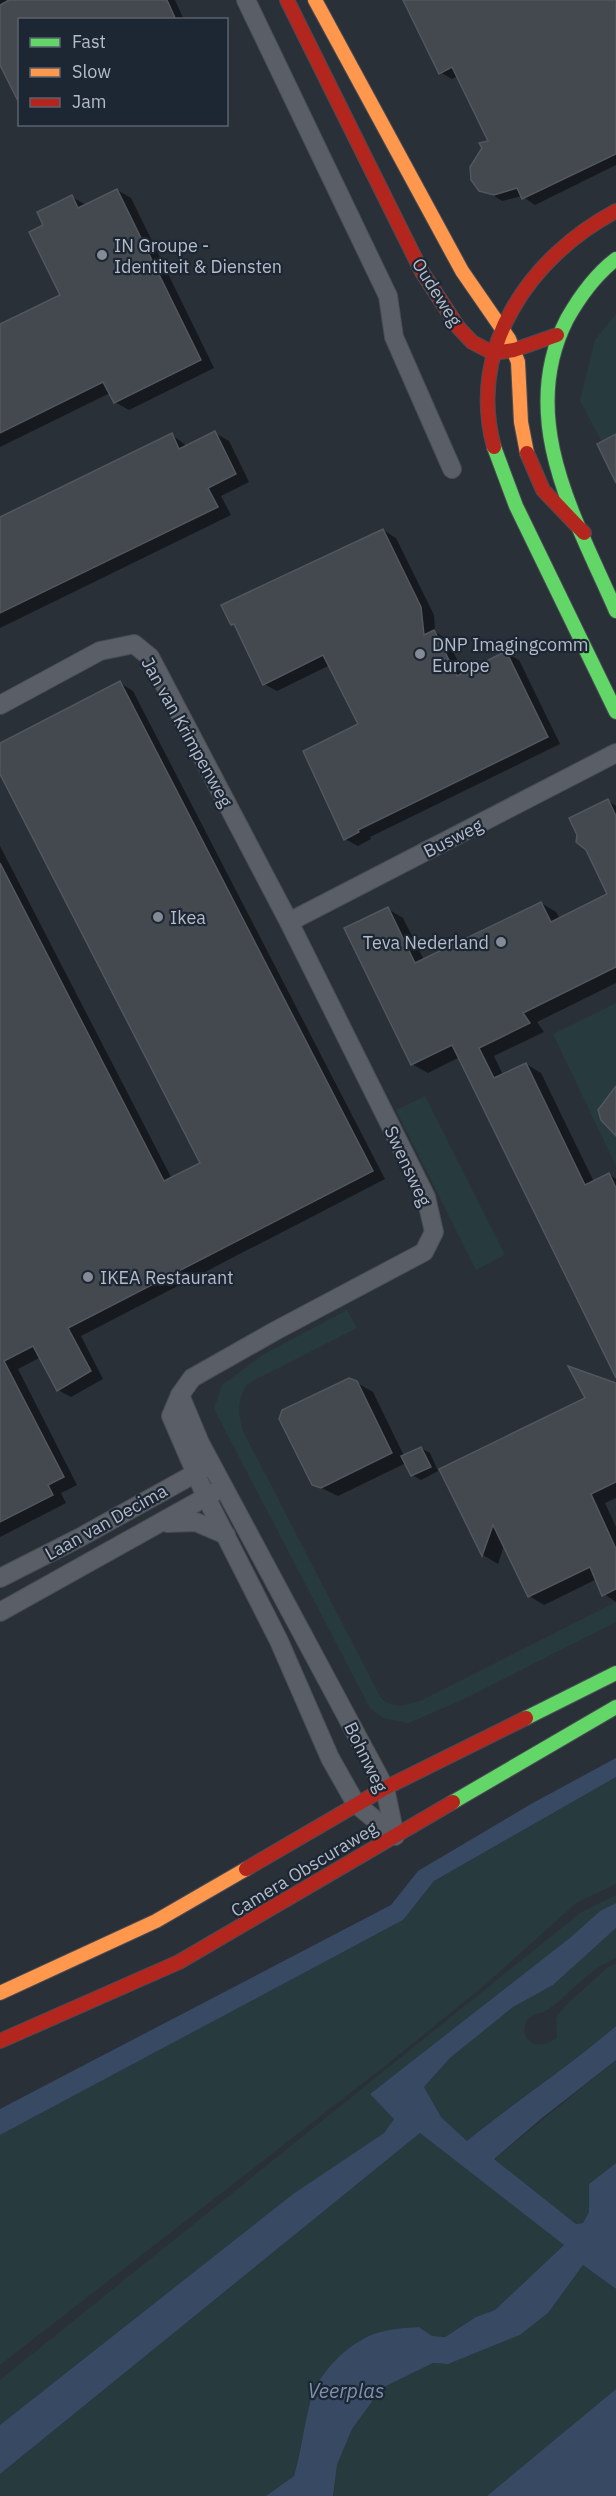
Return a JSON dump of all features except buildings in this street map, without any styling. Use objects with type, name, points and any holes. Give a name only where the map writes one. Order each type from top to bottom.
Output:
[{"type":"main road","name":"Oudeweg","points":[[287,0],[433,292],[458,327],[472,342],[493,353]]},
{"type":"main road","name":"Oudeweg","points":[[315,0],[465,275],[502,328],[514,350],[518,369],[521,427],[531,465],[552,504],[584,533]]},
{"type":"main road","points":[[616,211],[591,224],[540,269],[502,328],[493,353],[487,388],[488,410],[505,478],[616,712]]},
{"type":"main road","points":[[493,353],[514,350],[557,335],[585,290],[616,260]]},
{"type":"main road","name":"Oudeweg","points":[[557,335],[547,384],[546,426],[552,453],[616,611]]},
{"type":"main road","name":"Camera Obscuraweg","points":[[0,1993],[156,1921],[385,1788],[616,1673]]},
{"type":"main road","name":"Camera Obscuraweg","points":[[0,2041],[179,1962],[616,1707]]},
{"type":"street","points":[[246,0],[388,297],[393,338],[452,469]]},
{"type":"street","name":"Jan van Krimpenweg","points":[[0,705],[100,651],[134,644],[150,657],[289,922]]},
{"type":"street","name":"Busweg","points":[[289,922],[616,753]]},
{"type":"street","name":"Swensweg","points":[[180,1395],[192,1378],[424,1252],[434,1232],[426,1197],[289,922]]},
{"type":"street","name":"Bohnweg","points":[[180,1395],[212,1464],[385,1788],[395,1836]]},
{"type":"street","name":"Bohnweg","points":[[180,1395],[171,1416],[206,1497],[279,1641],[330,1758],[356,1804],[395,1836]]},
{"type":"street","name":"Laan van Decima","points":[[0,1578],[79,1538],[212,1464]]},
{"type":"street","name":"Laan van Decima","points":[[0,1612],[224,1487]]},
{"type":"street","name":"Laan van Decima","points":[[156,1525],[178,1521],[195,1522],[226,1535]]},
{"type":"green space","points":[[616,314],[616,435],[602,442],[580,401],[595,340]]},
{"type":"green space","points":[[616,1003],[616,1166],[553,1034]]},
{"type":"green space","points":[[425,1096],[505,1255],[476,1270],[396,1110]]},
{"type":"green space","points":[[347,1310],[357,1328],[247,1384],[241,1396],[239,1412],[243,1431],[381,1698],[396,1705],[406,1705],[422,1700],[616,1602],[616,1622],[464,1699],[409,1723],[383,1718],[370,1708],[214,1409],[222,1385],[264,1354]]},
{"type":"green space","points":[[616,1777],[616,1884],[576,1903],[486,1984],[385,2066],[0,2365],[0,2135],[403,1920],[434,1881]]},
{"type":"green space","points":[[616,1895],[616,1903],[600,1911],[571,1937],[370,2094],[394,2119],[384,2133],[293,2194],[0,2425],[0,2380],[580,1913]]},
{"type":"green space","points":[[616,1928],[616,1958],[589,1974],[549,2009],[530,2017],[524,2030],[525,2036],[533,2043],[545,2044],[557,2037],[556,2018],[564,2007],[608,1967],[616,1964],[616,2026],[467,2141],[441,2117],[424,2087],[450,2058],[513,2007],[553,1985]]},
{"type":"green space","points":[[616,2060],[616,2163],[589,2184],[589,2212],[583,2223],[576,2224],[494,2159]]},
{"type":"green space","points":[[420,2133],[564,2245],[495,2310],[476,2317],[445,2337],[432,2336],[419,2327],[312,2397],[294,2476],[266,2496],[0,2496],[0,2474]]},
{"type":"green space","points":[[583,2265],[616,2289],[616,2389],[487,2496],[333,2496],[337,2465],[352,2429],[382,2388],[433,2363],[448,2364],[520,2335],[548,2313]]},
{"type":"water","points":[[616,1758],[616,1777],[434,1881],[403,1920],[0,2135],[0,2109],[391,1905],[418,1871],[531,1804]]},
{"type":"water","name":"Veerplas","points":[[616,1903],[616,1928],[553,1985],[513,2007],[450,2058],[424,2087],[441,2117],[467,2141],[616,2026],[616,2060],[494,2159],[576,2224],[583,2223],[589,2212],[589,2184],[616,2163],[616,2289],[583,2265],[548,2313],[520,2335],[448,2364],[433,2363],[382,2388],[352,2429],[337,2465],[333,2496],[266,2496],[294,2476],[315,2389],[328,2369],[345,2352],[374,2334],[396,2329],[419,2327],[432,2336],[445,2337],[476,2317],[495,2310],[564,2245],[420,2133],[0,2474],[0,2425],[293,2194],[384,2133],[394,2119],[370,2094],[571,1937],[600,1911]]},
{"type":"water","points":[[616,2389],[616,2496],[487,2496]]},
{"type":"traffic: fast","points":[[616,259],[588,286],[567,319],[553,356],[548,394],[550,431],[557,468],[569,505],[616,611]]},
{"type":"traffic: fast","points":[[494,447],[516,506],[616,712]]},
{"type":"traffic: fast","points":[[526,1718],[616,1673]]},
{"type":"traffic: fast","points":[[453,1802],[616,1707]]},
{"type":"traffic: slow","points":[[315,0],[462,271],[509,339],[518,362],[521,422],[527,453]]},
{"type":"traffic: slow","points":[[0,1993],[156,1921],[246,1869]]},
{"type":"traffic: jam","points":[[287,0],[422,272],[458,327],[472,342],[493,353],[514,350],[557,335]]},
{"type":"traffic: jam","points":[[494,447],[488,410],[490,374],[498,341],[513,309],[532,280],[557,253],[585,230],[616,211]]},
{"type":"traffic: jam","points":[[527,453],[543,490],[584,533]]},
{"type":"traffic: jam","points":[[246,1869],[385,1788],[526,1718]]},
{"type":"traffic: jam","points":[[0,2041],[179,1962],[453,1802]]},
{"type":"place","name":"IN Groupe - Identiteit & Diensten","points":[[102,255]]},
{"type":"place","name":"DNP Imagingcomm Europe","points":[[420,654]]},
{"type":"place","name":"Ikea","points":[[158,917]]},
{"type":"place","name":"Teva Nederland","points":[[501,942]]},
{"type":"place","name":"IKEA Restaurant","points":[[88,1277]]}]
